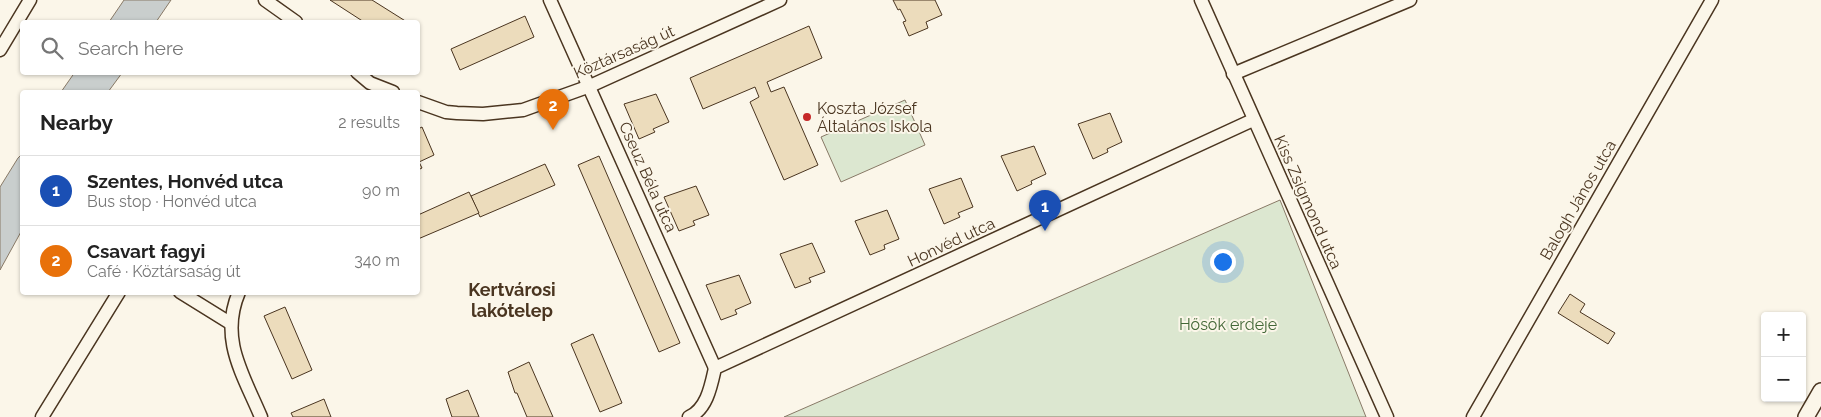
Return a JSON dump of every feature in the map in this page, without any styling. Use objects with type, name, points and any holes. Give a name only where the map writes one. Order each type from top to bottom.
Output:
[{"type":"street","points":[[0,50],[30,0]]},
{"type":"street","points":[[265,0],[293,20]]},
{"type":"street","name":"Cseuz Béla utca","points":[[550,0],[715,368]]},
{"type":"street","name":"Köztársaság út","points":[[420,103],[446,112],[483,114],[523,110],[590,86],[780,0]]},
{"type":"street","name":"Kiss Zsigmond utca","points":[[1201,0],[1387,417]]},
{"type":"street","points":[[1233,74],[1410,0]]},
{"type":"street","name":"Balogh János utca","points":[[1473,417],[1712,0]]},
{"type":"street","points":[[359,75],[367,88],[380,90]]},
{"type":"street","name":"Honvéd utca","points":[[715,368],[1253,120]]},
{"type":"street","points":[[45,416],[117,295]]},
{"type":"street","points":[[185,295],[230,322]]},
{"type":"street","points":[[239,295],[230,322],[234,351],[261,417]]},
{"type":"street","points":[[695,416],[709,392],[715,368]]},
{"type":"street","points":[[1806,417],[1821,391]]},
{"type":"green space","points":[[905,100],[925,145],[841,182],[821,137]]},
{"type":"green space","name":"Hősök erdeje","points":[[1280,200],[1366,417],[784,417]]},
{"type":"shaded area","points":[[124,0],[171,0],[157,20],[110,20]]},
{"type":"shaded area","points":[[73,75],[121,75],[109,90],[62,90]]},
{"type":"shaded area","points":[[20,156],[20,234],[0,270],[0,187]]},
{"type":"building","points":[[330,0],[372,0],[404,20],[361,20]]},
{"type":"building","points":[[893,0],[935,0],[942,15],[926,22],[928,28],[909,36],[903,22],[906,21]]},
{"type":"building","points":[[525,16],[534,37],[460,70],[451,49]]},
{"type":"building","points":[[809,26],[822,58],[767,82],[771,92],[784,87],[818,165],[784,180],[750,102],[759,97],[755,87],[703,109],[690,78]]},
{"type":"building","points":[[656,94],[669,122],[653,129],[655,132],[639,139],[624,104]]},
{"type":"building","points":[[1110,113],[1122,142],[1107,149],[1108,152],[1093,159],[1078,124]]},
{"type":"building","points":[[422,127],[434,155],[420,162],[420,128]]},
{"type":"building","points":[[1034,146],[1046,174],[1031,181],[1032,184],[1017,191],[1001,156]]},
{"type":"building","points":[[599,156],[680,343],[659,352],[578,165]]},
{"type":"building","points":[[545,164],[555,185],[480,217],[471,196]]},
{"type":"building","points":[[961,178],[973,207],[958,213],[960,217],[944,224],[929,189]]},
{"type":"building","points":[[696,186],[709,215],[693,221],[695,225],[679,231],[664,197]]},
{"type":"building","points":[[469,192],[479,213],[420,238],[420,214]]},
{"type":"building","points":[[887,210],[899,239],[884,245],[885,249],[870,255],[855,221]]},
{"type":"building","points":[[812,243],[825,272],[809,278],[811,282],[795,288],[780,254]]},
{"type":"building","points":[[739,275],[751,303],[735,310],[737,314],[721,320],[706,285]]},
{"type":"building","points":[[1570,294],[1585,304],[1580,312],[1615,333],[1608,344],[1558,313]]},
{"type":"building","points":[[285,307],[312,370],[292,379],[264,316]]},
{"type":"building","points":[[593,334],[622,403],[600,412],[571,344]]},
{"type":"building","points":[[529,362],[553,417],[527,417],[517,393],[515,393],[508,372]]},
{"type":"building","points":[[468,390],[479,417],[452,417],[446,399]]},
{"type":"building","points":[[324,399],[331,417],[293,417],[291,413]]},
{"type":"place","name":"Koszta József Általános Iskola","points":[[807,117]]},
{"type":"place","name":"Csavart fagyi","points":[[553,130]]},
{"type":"place","name":"Szentes, Honvéd utca","points":[[1045,231]]},
{"type":"district","name":"Kertvárosi lakótelep","points":[[512,299]]}]
